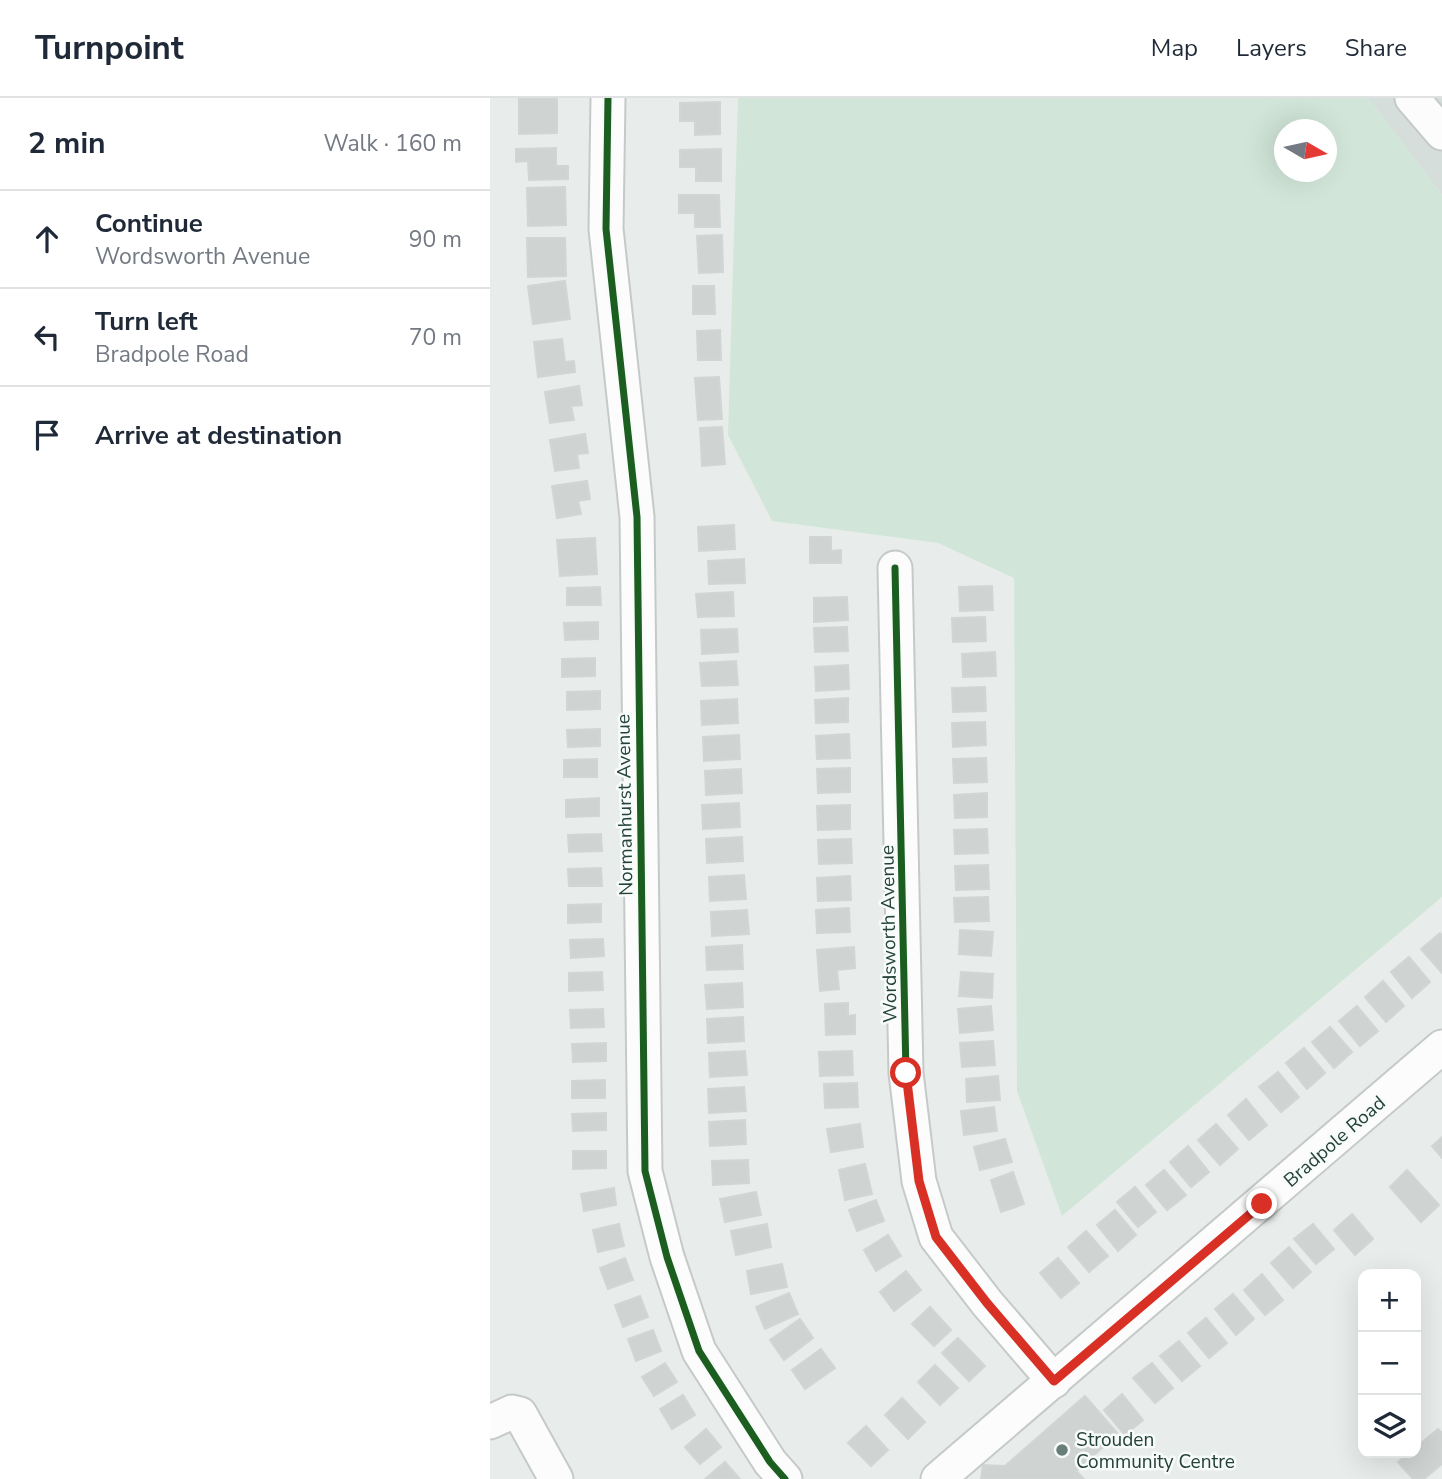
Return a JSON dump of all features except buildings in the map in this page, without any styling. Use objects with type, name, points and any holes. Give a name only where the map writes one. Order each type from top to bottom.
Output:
[{"type":"street","name":"Normanhurst Avenue","points":[[608,98],[606,229],[637,517],[645,1171],[667,1257],[699,1351],[770,1462],[785,1479]]},
{"type":"street","points":[[1412,98],[1442,133]]},
{"type":"street","name":"Wordsworth Avenue","points":[[895,568],[906,1073],[919,1181],[936,1237],[987,1303],[1054,1381]]},
{"type":"street","name":"Bradpole Road","points":[[938,1479],[1442,1047]]},
{"type":"street","points":[[490,1422],[512,1412],[520,1414],[556,1479]]},
{"type":"shaded area","points":[[1368,98],[1442,98],[1442,195],[1371,102]]},
{"type":"green space","points":[[738,98],[1368,98],[1442,195],[1442,897],[1062,1216],[1017,1091],[1014,578],[938,543],[772,521],[728,435]]},
{"type":"cycle path","points":[[608,98],[606,229],[637,517],[645,1171],[667,1257],[699,1351],[770,1462],[785,1479]]},
{"type":"cycle path","points":[[895,568],[906,1073],[919,1181],[936,1237],[987,1303],[1054,1381]]},
{"type":"place","name":"Strouden Community Centre","points":[[1062,1450]]},
{"type":"route","points":[[906,1073],[919,1181],[936,1237],[987,1303],[1054,1381],[1262,1204]]}]
